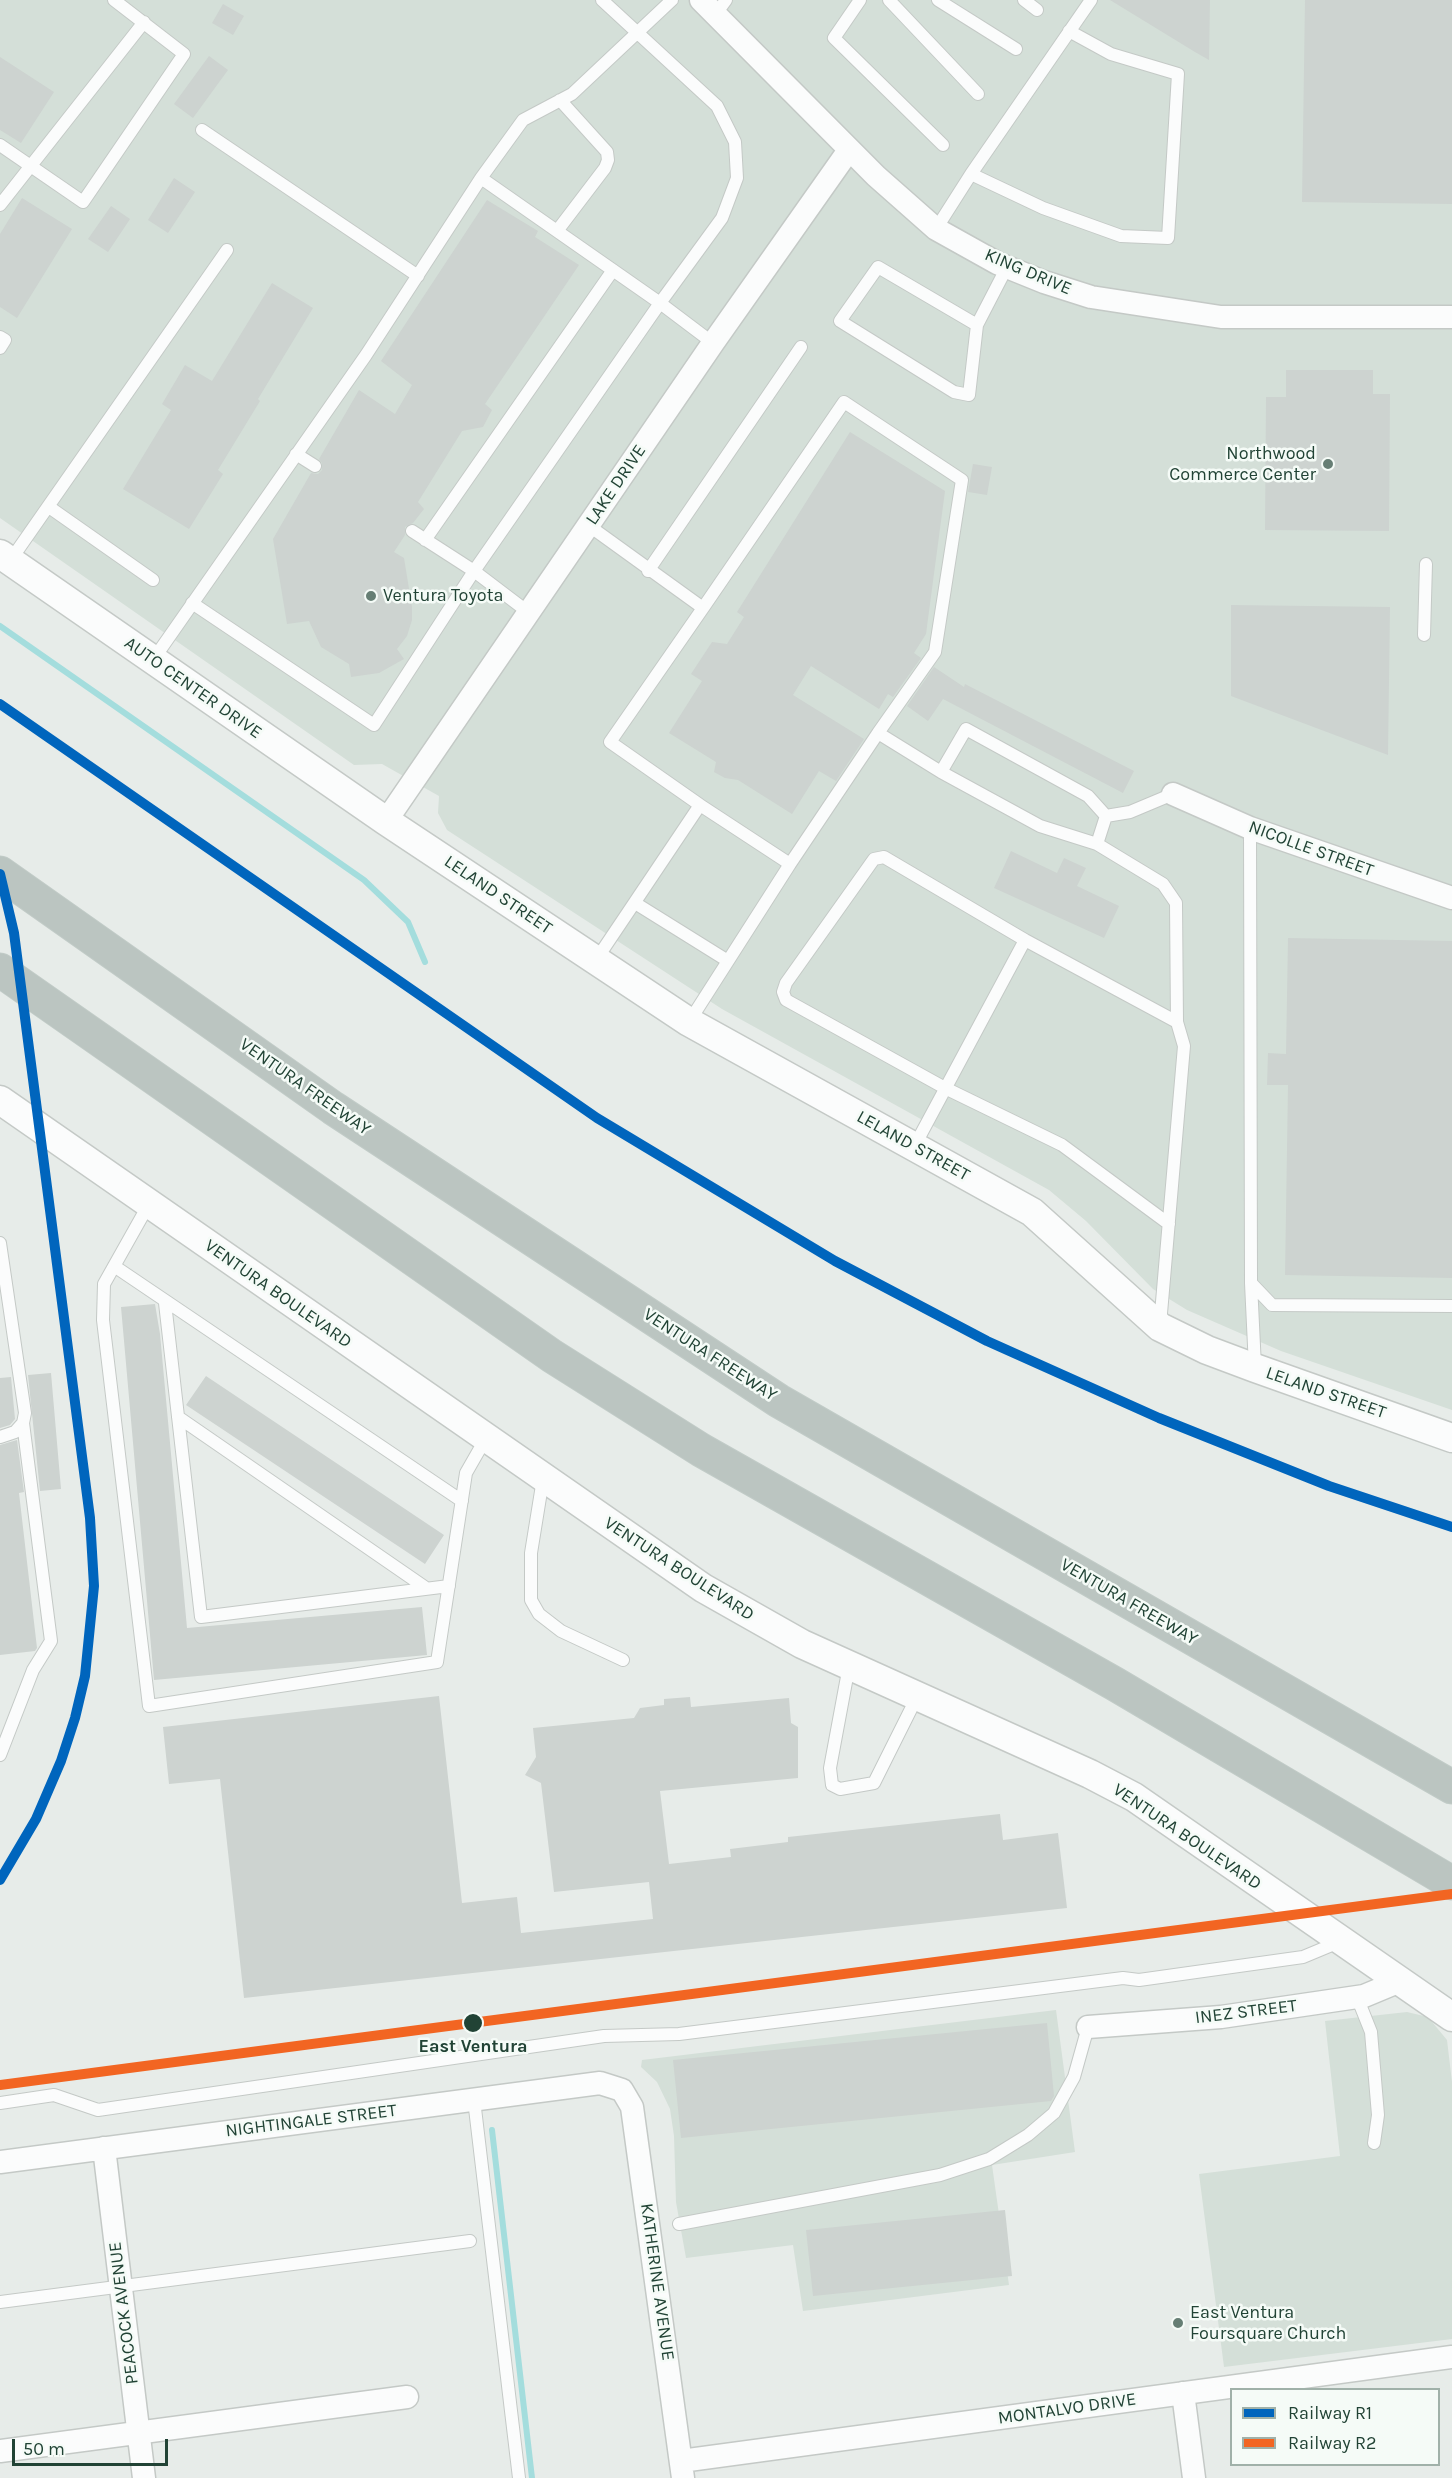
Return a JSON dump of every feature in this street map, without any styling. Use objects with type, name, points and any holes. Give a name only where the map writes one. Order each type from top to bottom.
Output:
[{"type":"highway","name":"VENTURA FREEWAY","points":[[0,873],[333,1108],[779,1401],[1452,1787]]},
{"type":"highway","points":[[0,970],[552,1356],[701,1450],[1115,1684],[1452,1883]]},
{"type":"street","name":"KING DRIVE","points":[[714,5],[849,150],[936,229],[1007,267],[1091,297],[1221,317],[1452,317]]},
{"type":"street","name":"LAKE DRIVE","points":[[386,821],[713,343],[849,150]]},
{"type":"street","name":"AUTO CENTER DRIVE","points":[[5,558],[386,821]]},
{"type":"street","name":"NICOLLE STREET","points":[[1173,794],[1250,828],[1452,898]]},
{"type":"street","name":"LELAND STREET","points":[[386,821],[689,1022],[1032,1212],[1160,1327],[1207,1350],[1452,1438]]},
{"type":"street","name":"VENTURA BOULEVARD","points":[[0,1100],[703,1588],[751,1617],[849,1666],[1090,1774],[1134,1797],[1452,2017]]},
{"type":"street","name":"INEZ STREET","points":[[1088,2027],[1221,2017],[1357,1997],[1400,1981]]},
{"type":"street","name":"NIGHTINGALE STREET","points":[[0,2162],[600,2083],[622,2090]]},
{"type":"street","name":"KATHERINE AVENUE","points":[[622,2090],[632,2107],[682,2469]]},
{"type":"street","name":"PEACOCK AVENUE","points":[[104,2148],[144,2478]]},
{"type":"street","name":"MONTALVO DRIVE","points":[[682,2469],[1183,2393],[1452,2356]]},
{"type":"street","points":[[1183,2393],[1194,2478]]},
{"type":"street","points":[[0,2451],[407,2397]]},
{"type":"lane","points":[[0,146],[83,202],[184,54],[114,0]]},
{"type":"lane","points":[[192,603],[374,725],[474,571],[660,303],[722,218],[737,178],[735,142],[717,106],[602,0]]},
{"type":"lane","points":[[153,660],[366,355],[481,178],[523,120],[572,94],[672,0]]},
{"type":"lane","points":[[860,0],[834,38],[943,145]]},
{"type":"lane","points":[[890,0],[978,94]]},
{"type":"lane","points":[[938,0],[1016,49]]},
{"type":"lane","points":[[1024,0],[1037,10]]},
{"type":"lane","points":[[936,229],[971,174],[1091,0]]},
{"type":"lane","points":[[0,206],[144,22]]},
{"type":"lane","points":[[971,174],[1043,208],[1120,236],[1168,238],[1178,74],[1111,54],[1069,31]]},
{"type":"lane","points":[[557,231],[605,168],[608,160],[608,152],[560,100]]},
{"type":"lane","points":[[202,130],[418,276]]},
{"type":"lane","points":[[481,178],[660,303],[713,343]]},
{"type":"lane","points":[[5,558],[49,507],[227,250]]},
{"type":"lane","points":[[977,326],[878,267],[840,321],[954,393],[969,395],[977,326],[1007,267]]},
{"type":"lane","points":[[425,540],[613,270]]},
{"type":"lane","points":[[0,337],[5,340],[0,348]]},
{"type":"lane","points":[[648,571],[801,346]]},
{"type":"lane","points":[[689,1022],[790,864],[878,733],[936,652],[962,480],[844,402],[609,742],[790,864]]},
{"type":"lane","points":[[296,454],[315,466]]},
{"type":"lane","points":[[49,507],[153,580]]},
{"type":"lane","points":[[588,525],[648,571],[703,608]]},
{"type":"lane","points":[[412,531],[474,571],[528,612]]},
{"type":"lane","points":[[1424,635],[1426,564]]},
{"type":"lane","points":[[941,772],[966,729],[1088,796],[1106,816]]},
{"type":"lane","points":[[878,733],[941,772],[1040,826],[1097,844],[1163,884],[1176,903],[1177,1022],[1184,1046],[1160,1327]]},
{"type":"lane","points":[[1106,816],[1130,812],[1173,794]]},
{"type":"lane","points":[[596,961],[700,805]]},
{"type":"lane","points":[[1097,844],[1106,816]]},
{"type":"lane","points":[[1250,828],[1251,1283],[1255,1368]]},
{"type":"lane","points":[[1169,1224],[1062,1145],[945,1088],[786,1000],[783,992],[786,983],[874,859],[884,857],[1025,940],[1177,1022]]},
{"type":"lane","points":[[635,903],[728,961]]},
{"type":"lane","points":[[914,1147],[1025,940]]},
{"type":"lane","points":[[149,1204],[104,1284],[103,1320],[149,1706],[437,1662],[466,1473],[486,1438]]},
{"type":"lane","points":[[0,1243],[25,1413],[23,1423],[51,1641],[33,1670],[0,1755]]},
{"type":"lane","points":[[114,1266],[165,1303],[462,1501]]},
{"type":"lane","points":[[1251,1283],[1272,1305],[1452,1306]]},
{"type":"lane","points":[[165,1303],[201,1617],[449,1586]]},
{"type":"lane","points":[[178,1418],[426,1588]]},
{"type":"lane","points":[[0,1437],[15,1432],[23,1423]]},
{"type":"lane","points":[[543,1478],[531,1553],[531,1600],[539,1614],[561,1631],[624,1660]]},
{"type":"lane","points":[[849,1666],[830,1768],[832,1785],[840,1789],[874,1783],[917,1697]]},
{"type":"lane","points":[[0,2103],[54,2095],[98,2110],[603,2036],[661,2036],[1123,1978],[1139,1980],[1303,1957],[1340,1941]]},
{"type":"lane","points":[[1357,1997],[1371,2032],[1378,2115],[1374,2143]]},
{"type":"lane","points":[[679,2224],[940,2175],[988,2158],[1028,2135],[1054,2113],[1074,2077],[1088,2027]]},
{"type":"lane","points":[[474,2100],[519,2478]]},
{"type":"lane","points":[[0,2302],[470,2241]]},
{"type":"shaded area","points":[[0,0],[1452,0],[1452,1410],[1281,1351],[1187,1310],[1153,1289],[1086,1221],[1049,1190],[722,1009],[447,830],[438,813],[439,796],[382,764],[354,765],[0,518]]},
{"type":"shaded area","points":[[1056,2010],[1075,2152],[992,2165],[1009,2285],[803,2311],[793,2245],[686,2258],[676,2202],[674,2136],[670,2109],[657,2082],[641,2067],[642,2060]]},
{"type":"shaded area","points":[[1407,2012],[1428,2017],[1447,2040],[1452,2082],[1452,2339],[1224,2367],[1199,2174],[1340,2156],[1325,2021]]},
{"type":"building","points":[[1110,0],[1210,0],[1209,60],[1195,52]]},
{"type":"building","points":[[1305,0],[1452,0],[1452,204],[1302,202]]},
{"type":"building","points":[[223,4],[244,16],[233,35],[212,23]]},
{"type":"building","points":[[209,56],[228,70],[193,118],[174,104]]},
{"type":"building","points":[[0,57],[54,92],[21,143],[0,130]]},
{"type":"building","points":[[174,178],[195,192],[168,233],[148,220]]},
{"type":"building","points":[[22,198],[72,229],[17,318],[0,307],[0,234]]},
{"type":"building","points":[[487,200],[538,231],[535,237],[579,265],[485,404],[492,410],[483,427],[462,431],[418,502],[424,509],[413,523],[405,527],[405,535],[394,552],[404,558],[412,607],[412,620],[407,636],[397,649],[404,659],[379,673],[351,677],[349,664],[321,647],[309,621],[287,624],[273,539],[311,473],[318,474],[322,470],[322,463],[319,459],[359,390],[395,414],[412,385],[381,361]]},
{"type":"building","points":[[111,206],[130,219],[108,252],[88,239]]},
{"type":"building","points":[[272,283],[313,308],[218,470],[223,474],[189,529],[123,489],[171,410],[162,404],[185,365],[212,381]]},
{"type":"building","name":"Northwood Commerce Center","points":[[1286,370],[1373,370],[1373,394],[1390,394],[1389,531],[1265,530],[1266,397],[1286,397]]},
{"type":"building","points":[[850,432],[945,491],[926,634],[914,653],[921,658],[893,697],[888,694],[879,709],[811,666],[793,695],[864,739],[836,781],[819,771],[792,814],[738,780],[725,778],[714,772],[716,762],[669,733],[702,681],[691,674],[712,642],[727,644],[744,617],[737,612]]},
{"type":"building","points":[[973,464],[992,467],[987,495],[968,492]]},
{"type":"building","points":[[1231,605],[1390,607],[1388,755],[1231,696]]},
{"type":"building","points":[[934,667],[964,687],[965,684],[1134,771],[1123,793],[943,699],[928,721],[907,706]]},
{"type":"building","points":[[1011,851],[1057,873],[1064,858],[1086,868],[1077,886],[1119,906],[1104,938],[994,888]]},
{"type":"building","points":[[1288,938],[1452,941],[1452,1278],[1285,1275],[1288,1085],[1267,1085],[1268,1053],[1286,1054]]},
{"type":"building","points":[[155,1304],[160,1334],[187,1628],[422,1607],[427,1655],[154,1680],[121,1307]]},
{"type":"building","points":[[51,1373],[61,1489],[40,1491],[28,1375]]},
{"type":"building","points":[[206,1376],[444,1535],[425,1564],[186,1405]]},
{"type":"building","points":[[11,1377],[15,1419],[10,1425],[0,1428],[0,1378]]},
{"type":"building","points":[[17,1440],[24,1492],[19,1493],[37,1648],[35,1651],[0,1655],[0,1445]]},
{"type":"building","points":[[439,1696],[462,1903],[517,1897],[521,1933],[653,1919],[649,1882],[554,1892],[541,1783],[525,1775],[536,1757],[533,1728],[634,1718],[640,1708],[664,1705],[664,1699],[690,1697],[691,1707],[789,1698],[791,1723],[798,1727],[798,1778],[660,1791],[669,1864],[731,1857],[730,1849],[788,1842],[788,1837],[1000,1814],[1003,1840],[1058,1833],[1067,1908],[244,1998],[220,1779],[169,1784],[163,1727]]},
{"type":"building","points":[[1047,2023],[1054,2096],[1051,2101],[681,2138],[673,2060]]},
{"type":"building","points":[[1005,2210],[1012,2276],[813,2296],[806,2230]]},
{"type":"waterway","points":[[0,626],[364,880],[408,922],[425,962]]},
{"type":"waterway","points":[[492,2130],[532,2478]]},
{"type":"railway","points":[[682,1995],[1452,1894]]},
{"type":"rail line","name":"R1","points":[[0,704],[597,1118],[835,1261],[987,1341],[1159,1418],[1329,1486],[1452,1527]]},
{"type":"rail line","name":"R1","points":[[0,874],[14,933],[90,1518],[94,1586],[85,1676],[75,1718],[61,1761],[36,1819],[0,1880]]},
{"type":"rail line","name":"R2","points":[[0,2085],[1452,1894]]},
{"type":"place","name":"Northwood Commerce Center","points":[[1328,464]]},
{"type":"place","name":"Ventura Toyota","points":[[371,596]]},
{"type":"place","name":"East Ventura","points":[[473,2023]]},
{"type":"place","name":"East Ventura Foursquare Church","points":[[1178,2323]]}]
